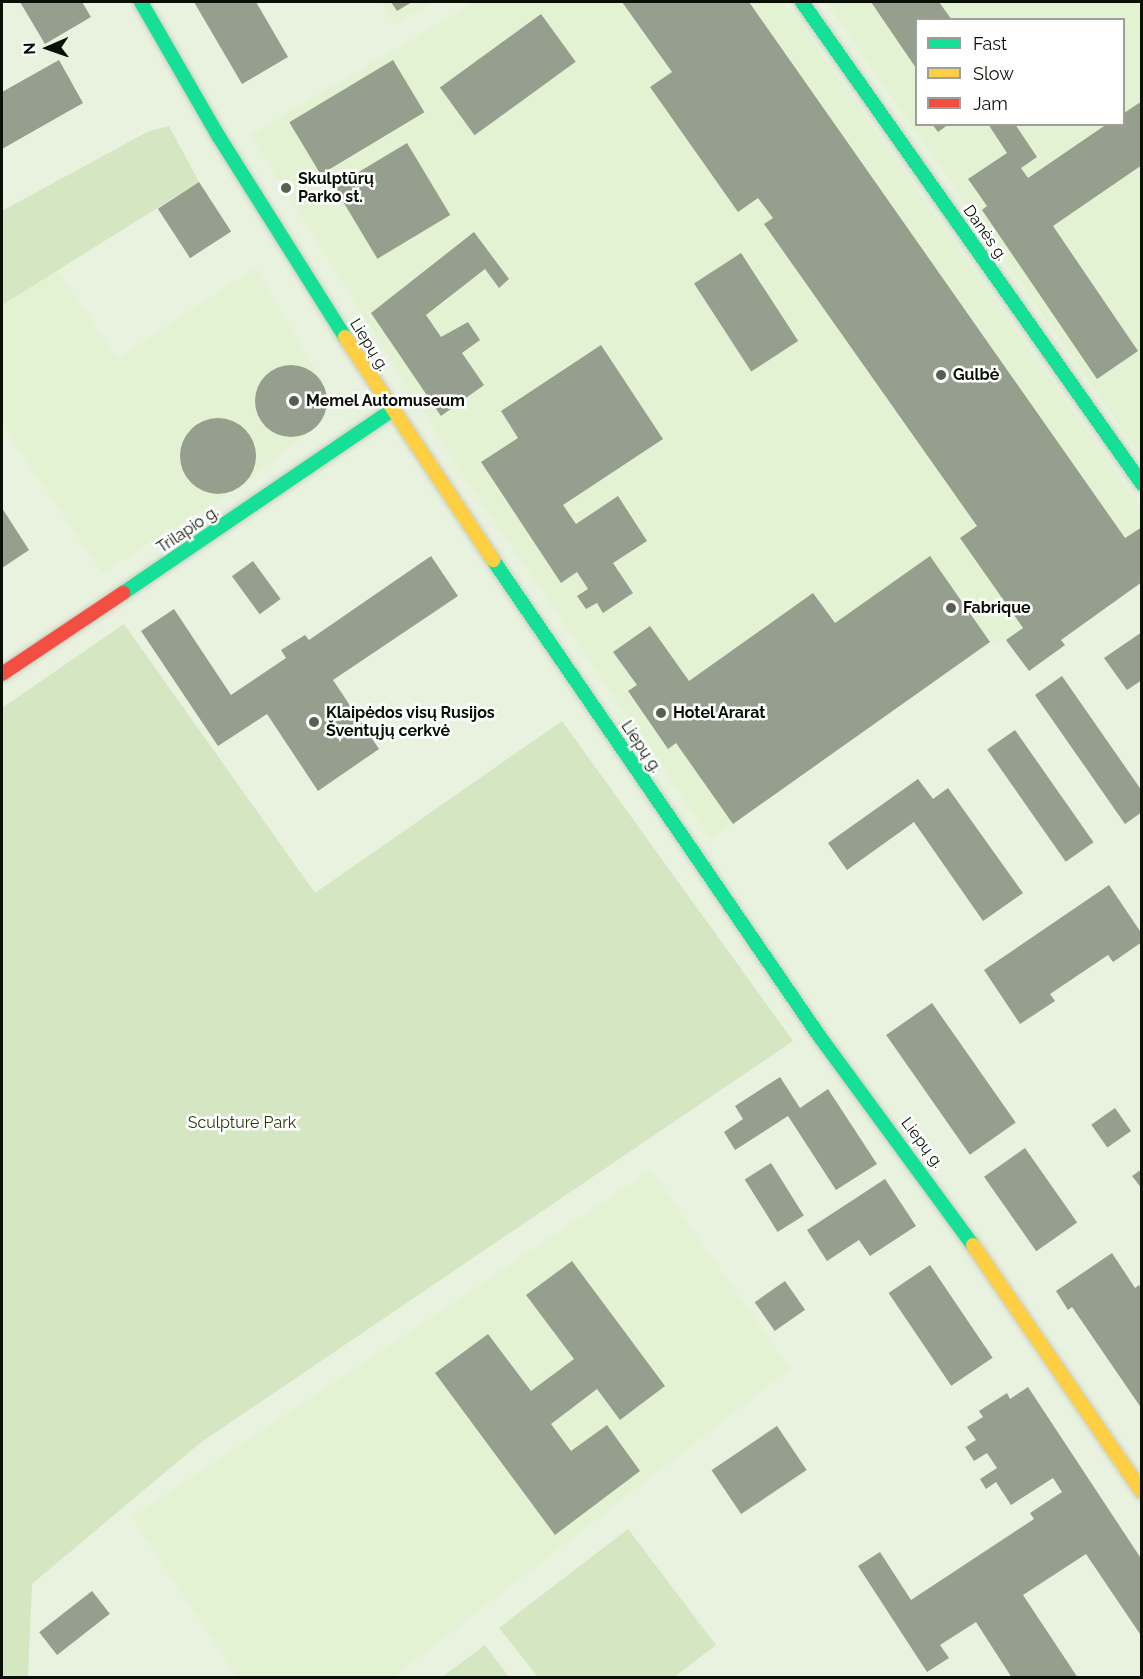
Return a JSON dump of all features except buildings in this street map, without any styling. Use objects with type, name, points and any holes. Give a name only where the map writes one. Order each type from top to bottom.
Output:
[{"type":"main road","name":"Liepų g.","points":[[141,2],[213,127],[392,411],[820,1037],[934,1187],[1142,1492]]},
{"type":"main road","name":"Danės g.","points":[[802,2],[1142,484]]},
{"type":"main road","name":"Trilapio g.","points":[[2,674],[392,411]]},
{"type":"shaded area","points":[[381,2],[433,2],[395,25]]},
{"type":"shaded area","points":[[474,2],[785,2],[1141,508],[1141,582],[1061,639],[1065,645],[1029,671],[1006,640],[990,642],[711,839],[460,471],[251,135]]},
{"type":"shaded area","points":[[826,2],[1141,2],[1141,458],[1100,397]]},
{"type":"shaded area","points":[[56,268],[118,358],[256,268],[328,392],[323,421],[250,479],[102,573],[2,425],[2,305]]},
{"type":"shaded area","points":[[651,1170],[790,1369],[393,1677],[237,1677],[132,1517]]},
{"type":"green space","points":[[169,126],[199,182],[2,305],[2,211],[149,131]]},
{"type":"green space","name":"Sculpture Park","points":[[124,624],[315,893],[562,721],[793,1041],[200,1443],[32,1584],[28,1677],[2,1677],[2,708]]},
{"type":"green space","points":[[628,1529],[716,1645],[674,1677],[538,1677],[499,1628]]},
{"type":"green space","points":[[485,1645],[509,1677],[442,1677]]},
{"type":"traffic: fast","points":[[141,2],[219,137],[345,337]]},
{"type":"traffic: fast","points":[[802,2],[1142,484]]},
{"type":"traffic: fast","points":[[123,593],[391,411]]},
{"type":"traffic: fast","points":[[493,560],[820,1037],[973,1245]]},
{"type":"traffic: slow","points":[[345,337],[493,560]]},
{"type":"traffic: slow","points":[[973,1245],[1142,1492]]},
{"type":"traffic: jam","points":[[2,674],[123,593]]},
{"type":"place","name":"Skulptūrų Parko st.","points":[[286,188]]},
{"type":"place","name":"Gulbė","points":[[941,375]]},
{"type":"place","name":"Memel Automuseum","points":[[294,401]]},
{"type":"place","name":"Fabrique","points":[[951,608]]},
{"type":"place","name":"Hotel Ararat","points":[[661,713]]},
{"type":"place","name":"Klaipėdos visų Rusijos Šventųjų cerkvė","points":[[314,722]]}]
